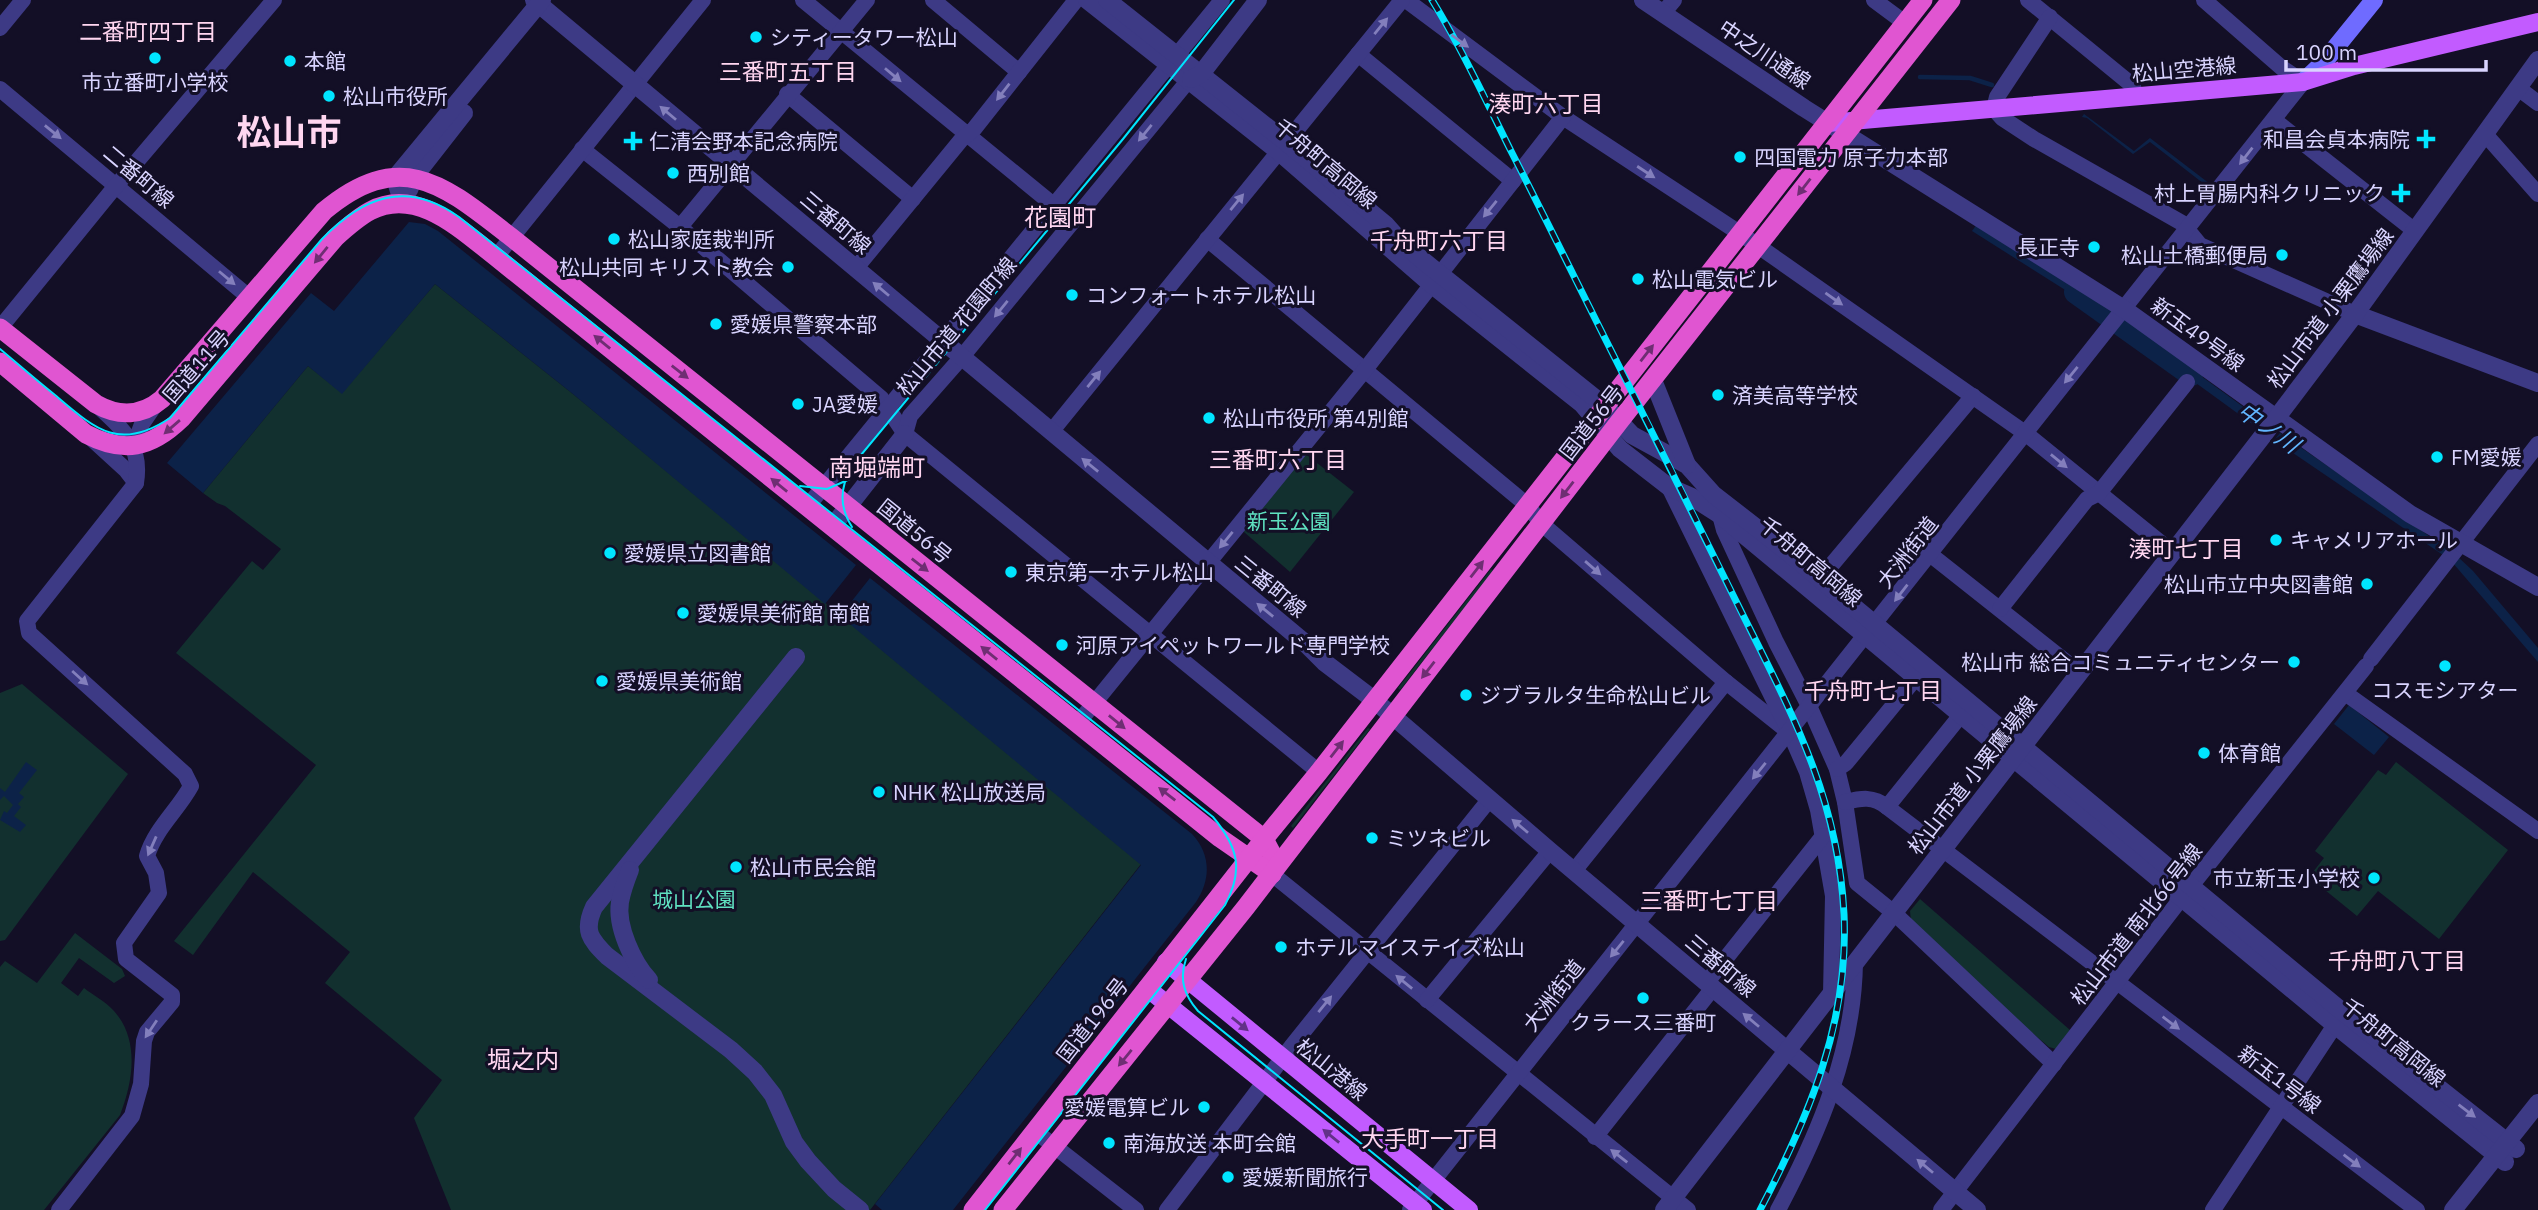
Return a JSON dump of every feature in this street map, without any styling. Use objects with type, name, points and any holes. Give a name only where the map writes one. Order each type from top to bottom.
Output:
[{"type":"highway","name":"国道56号","points":[[1249,859],[1923,0]]},
{"type":"highway","name":"国道56号","points":[[1272,874],[1614,429],[1951,0]]},
{"type":"highway","name":"国道56号","points":[[405,177],[450,191],[512,237],[1264,839]]},
{"type":"highway","name":"国道11号","points":[[0,328],[96,404],[112,412],[139,412],[155,405],[324,211],[338,199],[357,189],[405,177]]},
{"type":"highway","name":"国道11号","points":[[134,446],[155,440],[181,419],[335,238],[371,210],[403,204]]},
{"type":"highway","points":[[403,204],[425,207],[444,216],[1220,838],[1272,874]]},
{"type":"highway","points":[[0,362],[86,433],[108,443],[134,446]]},
{"type":"highway","points":[[1220,838],[1228,866],[1224,890]]},
{"type":"highway","points":[[1003,1210],[1272,874],[1273,856],[1264,839]]},
{"type":"highway","name":"国道196号","points":[[973,1210],[1249,859]]},
{"type":"main road","points":[[2303,82],[2323,63],[2374,0]]},
{"type":"main road","name":"松山空港線","points":[[1828,123],[1851,128],[1994,109],[2303,82],[2376,61],[2538,22]]},
{"type":"main road","name":"松山港線","points":[[1167,962],[1469,1210]]},
{"type":"main road","points":[[1146,988],[1416,1208]]},
{"type":"street","points":[[0,28],[23,0]]},
{"type":"street","points":[[0,328],[274,0]]},
{"type":"street","points":[[496,257],[703,0]]},
{"type":"street","points":[[803,0],[1073,221]]},
{"type":"street","points":[[680,227],[867,0]]},
{"type":"street","points":[[933,0],[1019,72]]},
{"type":"street","points":[[856,268],[1076,0]]},
{"type":"street","name":"千舟町高岡線","points":[[1087,0],[1174,61],[1386,225],[1435,279],[1600,413],[1614,429],[1620,449],[1669,487],[1719,504],[1819,580],[1872,631]]},
{"type":"street","name":"千舟町高岡線","points":[[1107,0],[1174,61]]},
{"type":"street","name":"松山市道 花園町線","points":[[807,507],[887,408],[938,338],[1049,202],[1174,61],[1222,0]]},
{"type":"street","name":"松山市道 花園町線","points":[[832,527],[905,434],[910,416],[966,362],[1073,221],[1258,0]]},
{"type":"street","points":[[1051,432],[1404,0],[1563,117],[1741,234],[2025,433],[2172,552]]},
{"type":"street","name":"中之川通線","points":[[1643,0],[1668,6],[1828,123]]},
{"type":"street","points":[[1874,0],[1905,23]]},
{"type":"street","points":[[2028,0],[2132,85],[2136,95]]},
{"type":"street","points":[[2197,0],[2271,65],[2269,72],[2293,68],[2215,0]]},
{"type":"street","points":[[2204,0],[2284,69],[2303,82]]},
{"type":"street","points":[[403,204],[405,177],[544,3]]},
{"type":"street","name":"三番町線","points":[[544,3],[634,84],[1392,716],[1977,1210]]},
{"type":"street","points":[[2050,18],[1997,97],[1994,109],[2001,118],[2182,223],[2200,245],[2355,314],[2538,383]]},
{"type":"street","points":[[1358,54],[1513,181]]},
{"type":"street","name":"松山市道 小栗鷹場線","points":[[1668,1204],[2270,426],[2355,314],[2538,60]]},
{"type":"street","name":"大洲街道","points":[[1416,1208],[1433,1181],[1872,631],[2303,82]]},
{"type":"street","points":[[2518,88],[2538,103]]},
{"type":"street","name":"二番町線","points":[[0,89],[250,298]]},
{"type":"street","points":[[787,94],[913,199]]},
{"type":"street","points":[[1078,723],[1364,371],[1563,117]]},
{"type":"street","points":[[2274,120],[2415,231]]},
{"type":"street","name":"新玉49号線","points":[[1851,128],[2119,316],[2270,426],[2410,514],[2454,552],[2538,587]]},
{"type":"street","points":[[2485,134],[2538,194]]},
{"type":"street","points":[[582,149],[680,227],[881,398],[905,434],[1319,772]]},
{"type":"street","points":[[1207,239],[1527,505],[1542,524],[1726,682],[1790,733]]},
{"type":"street","points":[[1653,380],[1687,465]]},
{"type":"street","points":[[2000,609],[2087,499],[2099,493],[2187,382]]},
{"type":"street","points":[[1819,580],[1973,396]]},
{"type":"street","points":[[58,1210],[132,1116],[141,1084],[147,1032],[172,1002],[172,995],[127,958],[124,943],[159,893],[156,873],[147,856],[151,842],[191,786],[185,774],[29,633],[27,621],[136,483],[139,464],[134,446],[117,424],[96,404]]},
{"type":"street","points":[[134,446],[142,424],[155,405]]},
{"type":"street","name":"千舟町高岡線","points":[[1614,429],[1632,435],[1687,465],[1719,504],[2340,1019],[2506,1152]]},
{"type":"street","points":[[86,433],[127,470],[136,483]]},
{"type":"street","name":"松山市道 南北66号線","points":[[1941,1210],[2538,444]]},
{"type":"street","points":[[1669,487],[1807,772],[1818,810],[1833,896],[1831,994]]},
{"type":"street","points":[[1719,504],[1724,530],[1837,769],[1845,802],[1857,883],[1894,913],[2054,1064]]},
{"type":"street","points":[[1931,555],[2080,673]]},
{"type":"street","points":[[796,657],[594,907],[588,920],[588,930],[595,944],[607,956],[731,1049],[755,1072],[773,1095],[794,1142],[808,1161],[834,1189],[860,1210]]},
{"type":"street","points":[[1837,769],[1849,759],[1921,672]]},
{"type":"street","points":[[1574,871],[1726,682]]},
{"type":"street","points":[[2345,693],[2538,831]]},
{"type":"street","points":[[1845,802],[1865,797],[1878,800],[1888,807],[1966,709]]},
{"type":"street","points":[[1167,1210],[1367,951],[1489,800]]},
{"type":"street","name":"新玉1号線","points":[[1888,807],[2417,1210]]},
{"type":"street","points":[[1595,1137],[1823,836]]},
{"type":"street","points":[[1427,1000],[1550,851]]},
{"type":"street","points":[[636,857],[619,905],[628,947],[638,969],[665,998]]},
{"type":"street","points":[[1272,874],[1595,1137],[1668,1204],[1688,1210]]},
{"type":"street","points":[[594,907],[609,900],[619,905]]},
{"type":"street","points":[[1778,1210],[1796,1176],[1833,1090],[1847,1037],[1855,962]]},
{"type":"street","points":[[2213,1210],[2340,1019]]},
{"type":"street","points":[[2466,1210],[2538,1104]]},
{"type":"street","points":[[2453,1210],[2538,1121]]},
{"type":"street","points":[[1035,1131],[1136,1210]]},
{"type":"green space","name":"城山公園","points":[[435,284],[573,394],[1141,864],[870,1210],[451,1210],[414,1118],[442,1080],[325,983],[350,952],[253,872],[193,955],[174,941],[316,765],[176,653],[252,561],[263,570],[281,549],[225,506],[203,493],[308,366],[342,393]]},
{"type":"green space","name":"新玉公園","points":[[1303,452],[1354,492],[1290,572],[1244,532],[1243,526]]},
{"type":"green space","points":[[1491,569],[1493,571],[1400,690],[1398,688]]},
{"type":"green space","points":[[22,684],[128,774],[5,940],[0,941],[0,693]]},
{"type":"green space","points":[[1368,728],[1370,729],[1293,828],[1291,826]]},
{"type":"green space","points":[[2396,762],[2508,850],[2439,939],[2378,891],[2357,916],[2309,877],[2324,858],[2315,851],[2378,770],[2386,775]]},
{"type":"green space","points":[[1920,899],[2070,1030],[2056,1049],[2049,1047],[1980,989],[1911,921],[1910,911]]},
{"type":"green space","points":[[75,933],[122,969],[125,976],[114,983],[79,958],[61,983],[78,996],[84,988],[111,1008],[122,1022],[131,1048],[128,1089],[120,1115],[44,1210],[0,1210],[0,967],[5,961],[37,983]]},
{"type":"water","points":[[2084,114],[2134,151],[2150,138],[2210,184],[2208,187],[2150,142],[2133,154],[2087,118],[2082,117]]},
{"type":"water","points":[[409,222],[425,224],[438,231],[856,565],[825,604],[573,394],[435,284],[342,394],[308,366],[203,493],[167,463],[311,293],[334,311]]},
{"type":"water","points":[[1977,224],[2104,306],[2100,312],[1972,231]]},
{"type":"water","points":[[2168,352],[2260,419],[2255,426],[2163,359]]},
{"type":"water","points":[[2280,433],[2448,549],[2443,555],[2274,440]]},
{"type":"water","points":[[2457,556],[2538,648],[2538,662],[2452,562]]},
{"type":"water","points":[[870,578],[1192,834],[1206,859],[1204,885],[1196,902],[953,1210],[882,1210],[875,1204],[1141,865],[840,616]]},
{"type":"water","points":[[2349,705],[2389,737],[2374,755],[2334,724]]},
{"type":"water","points":[[26,762],[37,770],[19,793],[24,797],[14,816],[26,825],[20,832],[0,820],[4,811],[7,813],[13,805],[4,796],[0,800],[0,788],[5,792]]},
{"type":"waterway","points":[[1920,77],[1970,78],[1992,85]]},
{"type":"waterway","name":"中ノ川","points":[[2076,292],[2191,374]]},
{"type":"tram line","points":[[852,527],[842,497],[851,467],[1123,139],[1234,0]]},
{"type":"tram line","points":[[0,349],[83,418],[108,432],[136,434],[170,418],[337,224],[353,212],[386,198],[421,198],[440,205],[459,217],[1213,817],[1228,838],[1236,859],[1235,881],[1225,905],[985,1210]]},
{"type":"tram line","points":[[800,486],[827,489],[850,479]]},
{"type":"tram line","points":[[1186,959],[1184,986],[1198,1011],[1443,1210]]},
{"type":"railway","points":[[1432,0],[1474,75],[1775,679],[1808,753],[1832,830],[1840,870],[1844,914],[1844,954],[1833,1031],[1795,1139],[1760,1210]]},
{"type":"place","name":"シティータワー松山","points":[[756,37]]},
{"type":"place","name":"市立番町小学校","points":[[155,58]]},
{"type":"place","name":"本館","points":[[290,61]]},
{"type":"place","name":"松山市役所","points":[[329,96]]},
{"type":"place","name":"和昌会貞本病院","points":[[2426,139]]},
{"type":"place","name":"仁清会野本記念病院","points":[[633,141]]},
{"type":"place","name":"四国電力 原子力本部","points":[[1740,157]]},
{"type":"place","name":"西別館","points":[[673,173]]},
{"type":"place","name":"村上胃腸内科クリニック","points":[[2401,193]]},
{"type":"place","name":"松山家庭裁判所","points":[[614,239]]},
{"type":"place","name":"長正寺","points":[[2094,247]]},
{"type":"place","name":"松山土橋郵便局","points":[[2282,255]]},
{"type":"place","name":"松山共同 キリスト教会","points":[[788,267]]},
{"type":"place","name":"松山電気ビル","points":[[1638,279]]},
{"type":"place","name":"コンフォートホテル松山","points":[[1072,295]]},
{"type":"place","name":"愛媛県警察本部","points":[[716,324]]},
{"type":"place","name":"済美高等学校","points":[[1718,395]]},
{"type":"place","name":"JA愛媛","points":[[798,404]]},
{"type":"place","name":"松山市役所 第4別館","points":[[1209,418]]},
{"type":"place","name":"FM愛媛","points":[[2437,457]]},
{"type":"place","name":"キャメリアホール","points":[[2276,540]]},
{"type":"place","name":"愛媛県立図書館","points":[[610,553]]},
{"type":"place","name":"東京第一ホテル松山","points":[[1011,572]]},
{"type":"place","name":"松山市立中央図書館","points":[[2367,584]]},
{"type":"place","name":"愛媛県美術館 南館","points":[[683,613]]},
{"type":"place","name":"河原アイペットワールド専門学校","points":[[1062,645]]},
{"type":"place","name":"松山市 総合コミュニティセンター","points":[[2294,662]]},
{"type":"place","name":"コスモシアター","points":[[2445,666]]},
{"type":"place","name":"愛媛県美術館","points":[[602,681]]},
{"type":"place","name":"ジブラルタ生命松山ビル","points":[[1466,695]]},
{"type":"place","name":"体育館","points":[[2204,753]]},
{"type":"place","name":"NHK 松山放送局","points":[[879,792]]},
{"type":"place","name":"ミツネビル","points":[[1372,838]]},
{"type":"place","name":"松山市民会館","points":[[736,867]]},
{"type":"place","name":"市立新玉小学校","points":[[2374,878]]},
{"type":"place","name":"ホテルマイステイズ松山","points":[[1281,947]]},
{"type":"place","name":"クラース三番町","points":[[1643,998]]},
{"type":"place","name":"愛媛電算ビル","points":[[1204,1107]]},
{"type":"place","name":"南海放送 本町会館","points":[[1109,1143]]},
{"type":"place","name":"愛媛新聞旅行","points":[[1228,1177]]},
{"type":"district","name":"二番町四丁目","points":[[148,31]]},
{"type":"district","name":"三番町五丁目","points":[[788,71]]},
{"type":"district","name":"湊町六丁目","points":[[1546,103]]},
{"type":"district","name":"松山市","points":[[289,132]]},
{"type":"district","name":"花園町","points":[[1060,217]]},
{"type":"district","name":"千舟町六丁目","points":[[1439,240]]},
{"type":"district","name":"三番町六丁目","points":[[1278,459]]},
{"type":"district","name":"南堀端町","points":[[877,467]]},
{"type":"district","name":"湊町七丁目","points":[[2186,548]]},
{"type":"district","name":"千舟町七丁目","points":[[1873,690]]},
{"type":"district","name":"三番町七丁目","points":[[1709,900]]},
{"type":"district","name":"千舟町八丁目","points":[[2397,960]]},
{"type":"district","name":"堀之内","points":[[523,1059]]},
{"type":"district","name":"大手町一丁目","points":[[1430,1138]]}]
